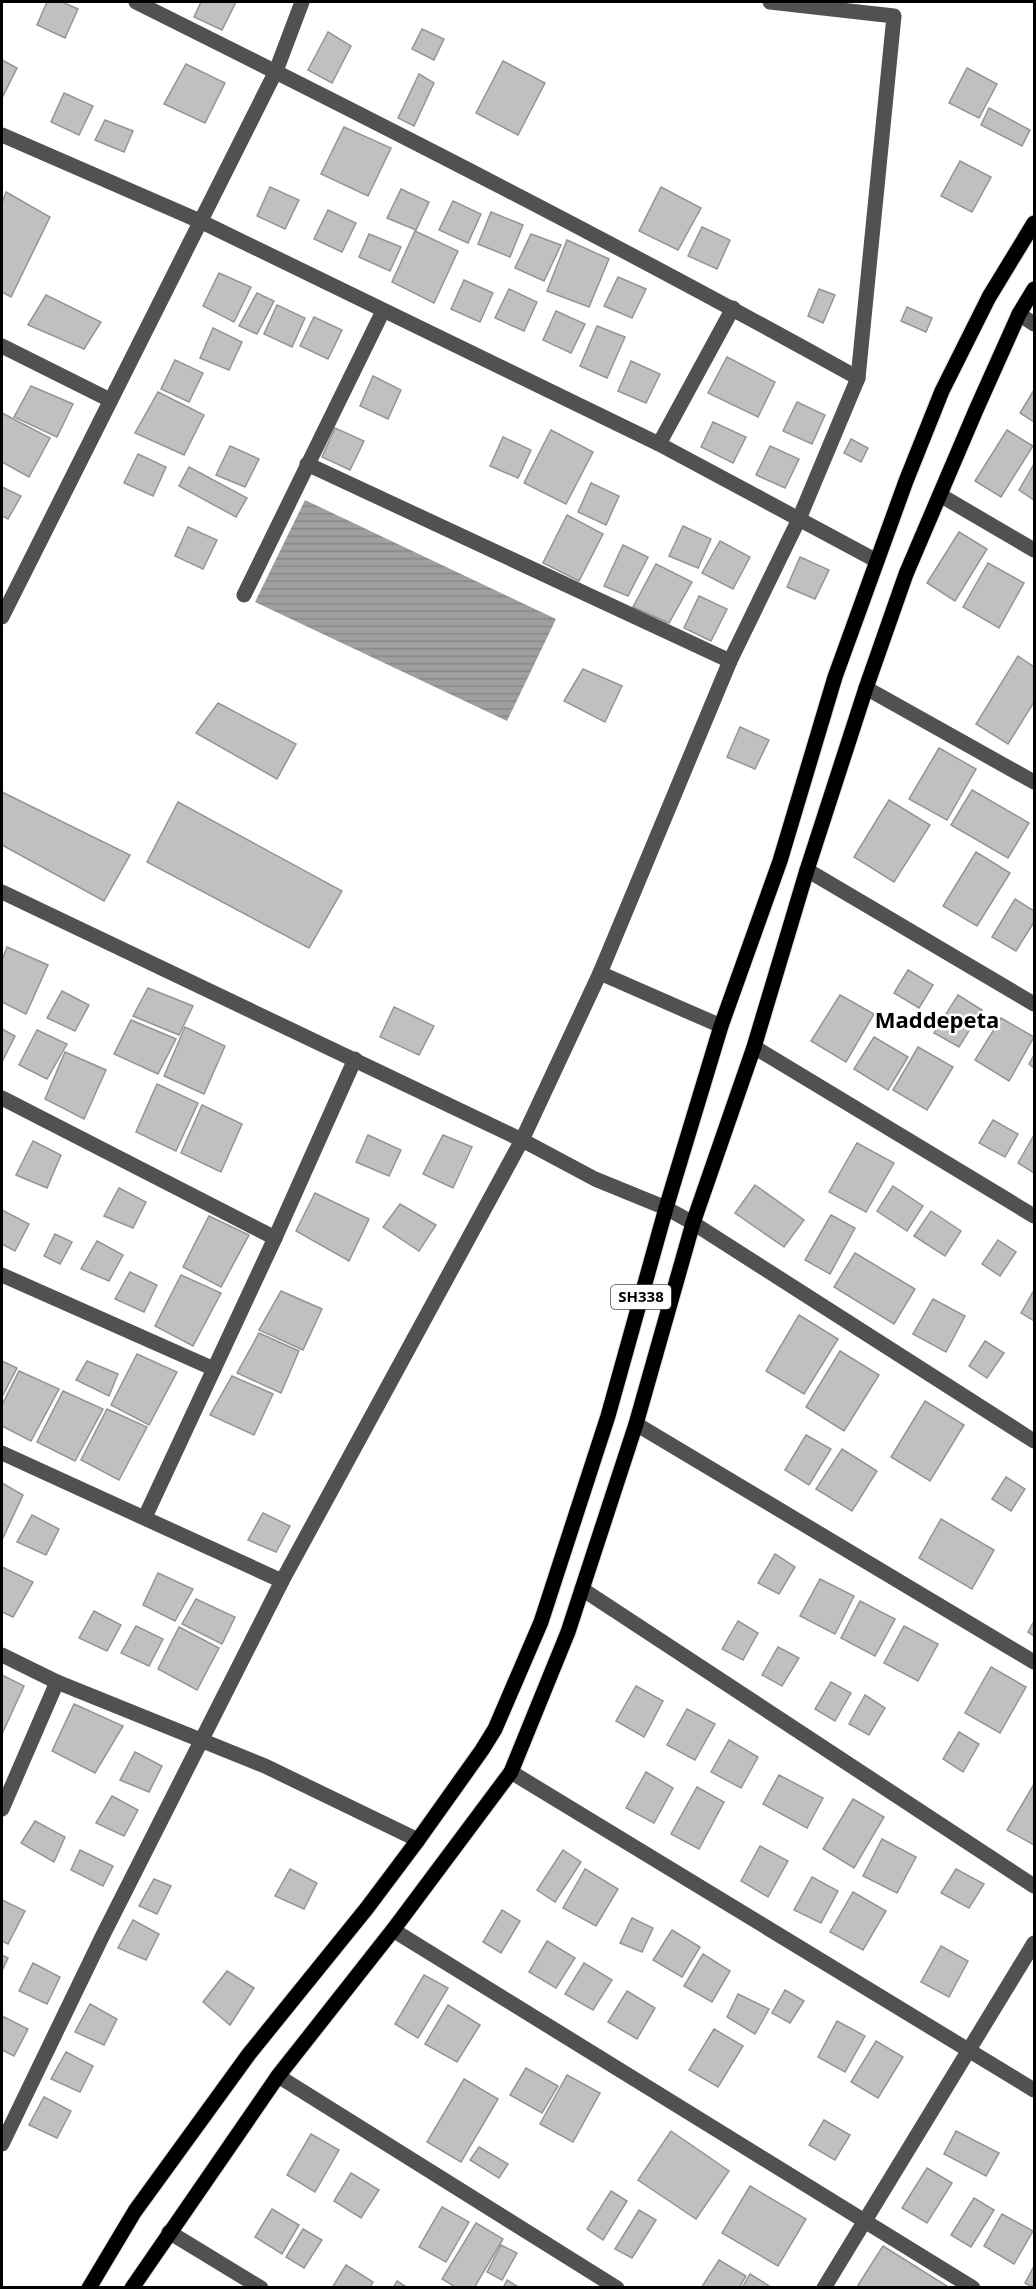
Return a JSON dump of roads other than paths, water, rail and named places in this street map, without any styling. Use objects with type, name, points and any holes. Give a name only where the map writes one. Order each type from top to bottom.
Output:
[{"type":"main road","name":"SH338","points":[[89,2288],[135,2211],[249,2054],[367,1908],[418,1840],[495,1729],[541,1622],[608,1416],[666,1209],[721,1026],[780,861],[835,677],[942,391],[989,297],[1035,223]]},
{"type":"main road","name":"SH338","points":[[132,2288],[278,2076],[393,1930],[512,1772],[568,1632],[636,1424],[693,1223],[754,1047],[807,870],[906,574],[1019,314],[1035,289]]},
{"type":"street","points":[[136,2],[276,71],[733,308],[858,378]]},
{"type":"street","points":[[2,617],[276,71],[302,2]]},
{"type":"street","points":[[2,2144],[282,1581],[522,1140],[600,973],[730,661],[798,519],[858,378],[895,9],[770,2]]},
{"type":"street","points":[[2,135],[202,222],[659,444],[877,561]]},
{"type":"street","points":[[659,444],[733,308]]},
{"type":"street","points":[[244,595],[383,311]]},
{"type":"street","points":[[1019,314],[1035,324]]},
{"type":"street","points":[[2,346],[110,400]]},
{"type":"street","points":[[307,464],[730,661]]},
{"type":"street","points":[[940,495],[1035,550]]},
{"type":"street","points":[[866,688],[1035,782]]},
{"type":"street","points":[[807,870],[1035,1004]]},
{"type":"street","points":[[2,892],[355,1059],[522,1140],[595,1179],[693,1223],[1035,1441]]},
{"type":"street","points":[[600,973],[721,1026]]},
{"type":"street","points":[[754,1047],[1035,1216]]},
{"type":"street","points":[[145,1517],[275,1238],[355,1059]]},
{"type":"street","points":[[2,1098],[275,1238]]},
{"type":"street","points":[[2,1275],[214,1369]]},
{"type":"street","points":[[636,1424],[1035,1662]]},
{"type":"street","points":[[2,1453],[282,1581]]},
{"type":"street","points":[[582,1589],[1035,1886]]},
{"type":"street","points":[[2,1655],[57,1682],[265,1766],[418,1840]]},
{"type":"street","points":[[2,1809],[57,1682]]},
{"type":"street","points":[[512,1772],[1035,2090]]},
{"type":"street","points":[[393,1930],[973,2288]]},
{"type":"street","points":[[824,2288],[1035,1943]]},
{"type":"street","points":[[278,2076],[617,2288]]},
{"type":"street","points":[[169,2232],[261,2288]]},
{"type":"district","name":"Maddepeta","points":[[937,1020]]}]
